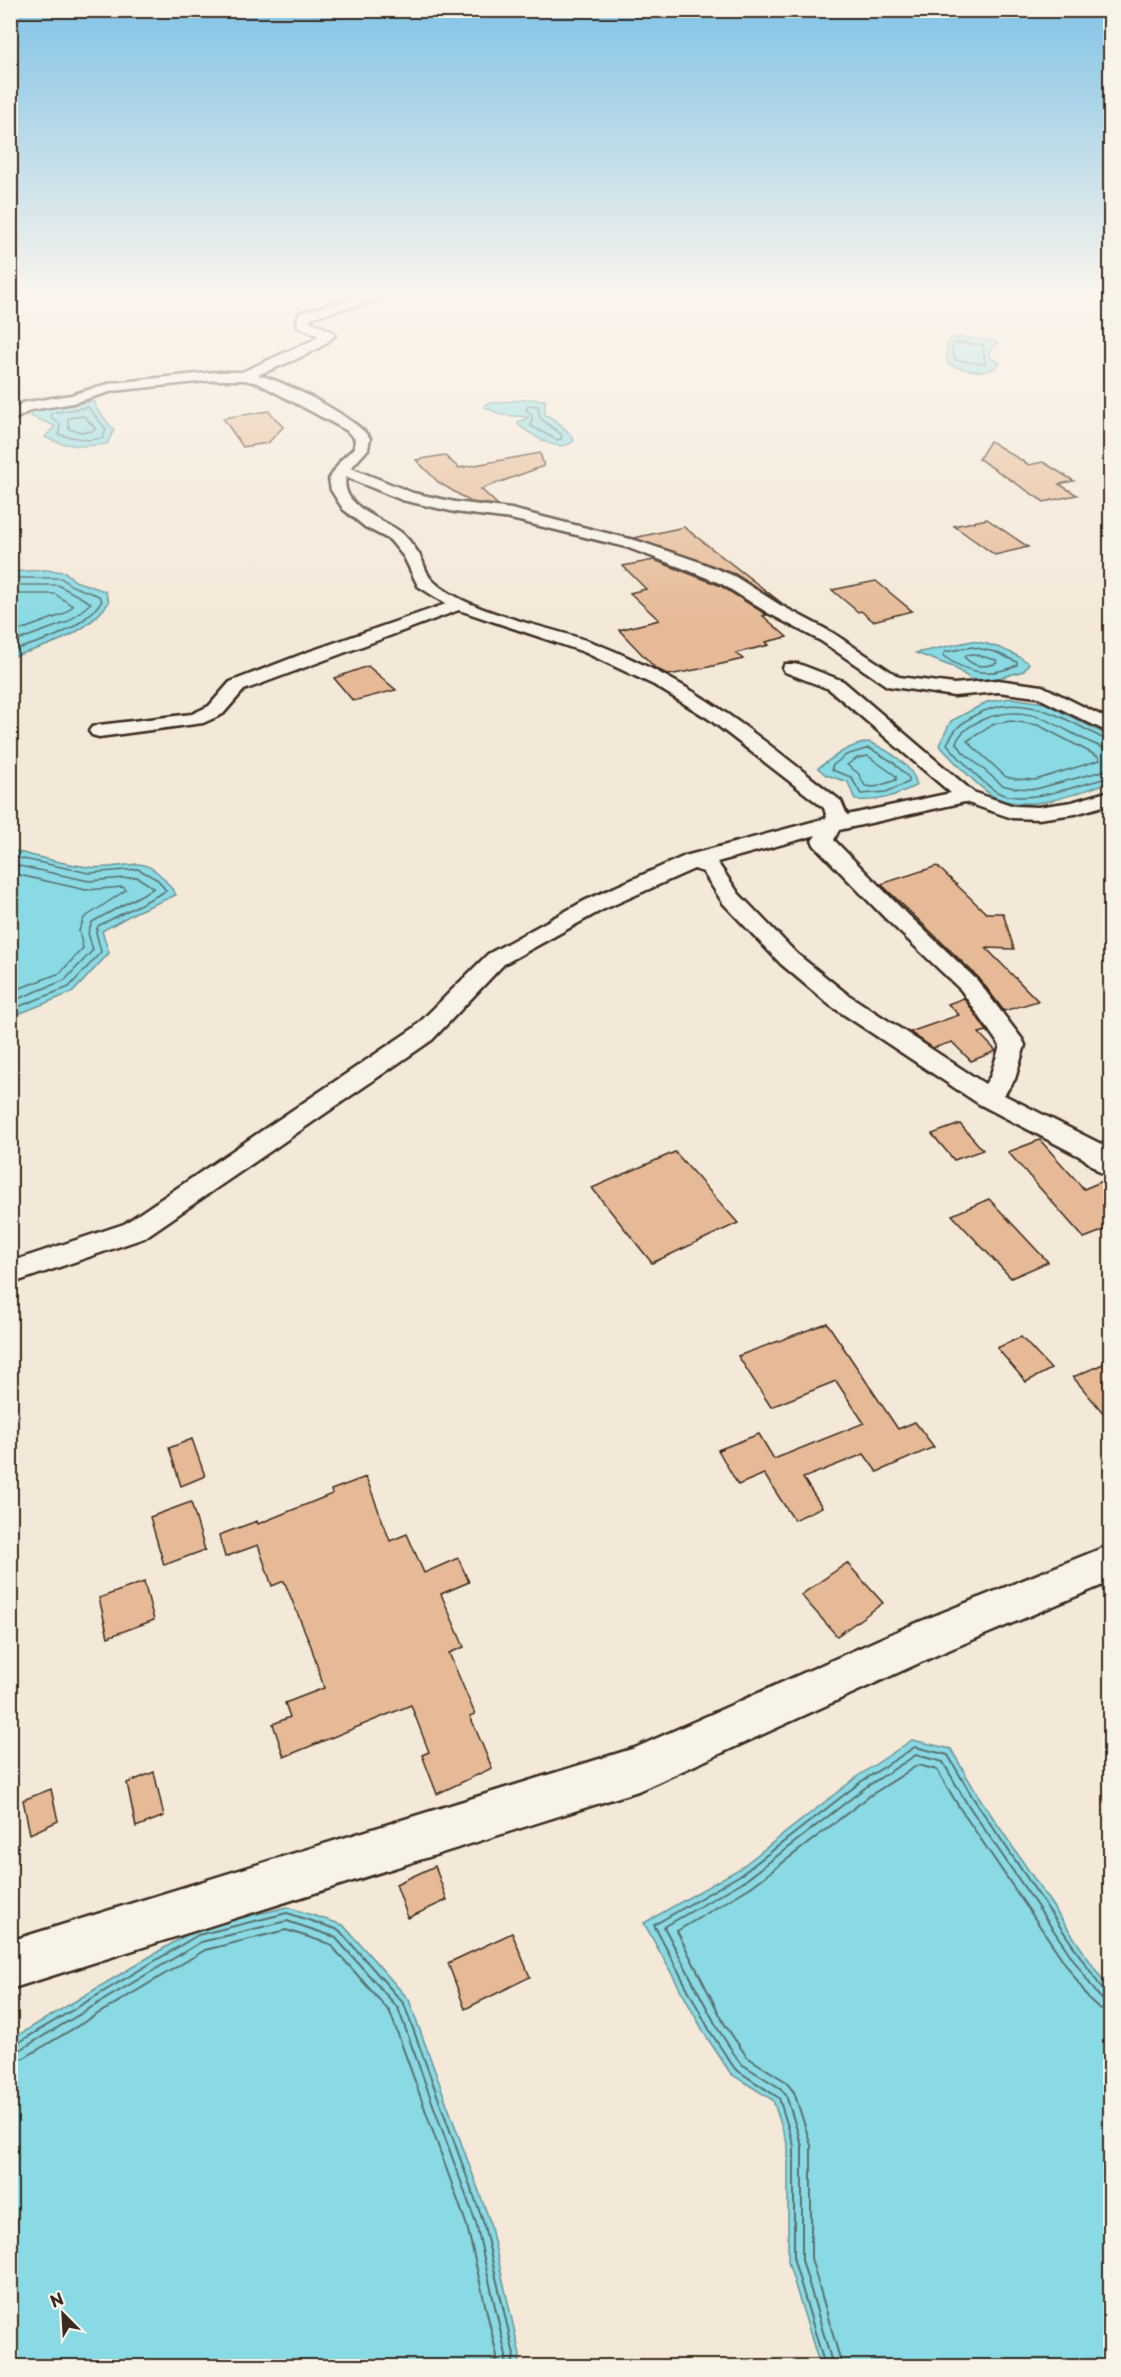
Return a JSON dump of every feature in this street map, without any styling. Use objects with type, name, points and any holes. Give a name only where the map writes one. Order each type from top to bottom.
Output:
[{"type":"street","points":[[10,418],[27,406],[60,401]]},
{"type":"street","points":[[305,401],[351,427],[363,438],[361,449],[346,463],[337,480],[339,489],[349,506],[371,524],[396,537],[411,556],[424,582],[458,604],[521,627],[590,648],[661,681],[716,716],[834,805],[838,819],[830,827],[823,841],[892,912],[969,985],[1013,1045],[1002,1079],[988,1098]]},
{"type":"street","points":[[343,470],[408,497],[455,507],[510,514],[632,544],[691,565],[728,580],[774,609],[827,637],[894,682],[954,690],[998,686],[1042,692],[1110,727]]},
{"type":"street","points":[[99,730],[196,719],[216,710],[237,686],[311,657],[446,611],[458,604]]},
{"type":"street","points":[[792,668],[836,686],[872,714],[966,796],[1012,812],[1038,813],[1075,808],[1110,797]]},
{"type":"street","points":[[10,1273],[134,1231],[423,1034],[496,958],[594,905],[693,861],[758,845],[780,837],[966,796]]},
{"type":"street","points":[[693,861],[711,867],[730,898],[782,952],[839,1000],[988,1098],[1092,1152],[1110,1166]]},
{"type":"street","points":[[11,1965],[638,1769],[924,1640],[1110,1563]]},
{"type":"water","points":[[95,401],[96,408],[114,430],[107,444],[91,446],[59,443],[45,437],[55,426],[30,416],[30,413],[37,409]]},
{"type":"water","points":[[545,401],[545,415],[561,425],[574,441],[560,446],[545,442],[518,425],[518,422],[529,417],[501,415],[485,407],[485,404]]},
{"type":"water","points":[[45,570],[65,572],[75,581],[105,591],[109,602],[100,613],[78,631],[65,638],[11,657],[11,572]]},
{"type":"water","points":[[972,641],[1002,649],[1029,663],[1024,671],[991,680],[971,679],[953,667],[916,653]]},
{"type":"water","points":[[1011,698],[1045,703],[1110,737],[1110,782],[1055,800],[1025,803],[997,798],[983,789],[939,745],[951,721],[987,702]]},
{"type":"water","points":[[869,742],[884,749],[905,765],[915,778],[917,785],[887,797],[855,800],[848,782],[826,775],[818,768],[836,755]]},
{"type":"water","points":[[10,850],[88,867],[146,865],[165,880],[176,895],[136,912],[102,931],[109,953],[73,992],[11,1017]]},
{"type":"water","points":[[912,1740],[951,1749],[977,1794],[1110,1991],[1110,2366],[820,2366],[788,2262],[788,2146],[773,2100],[731,2074],[706,2036],[644,1923],[739,1869],[858,1776]]},
{"type":"water","points":[[287,1907],[343,1925],[409,2000],[489,2219],[520,2355],[518,2366],[11,2366],[10,2040],[196,1929]]},
{"type":"building","points":[[269,411],[283,427],[268,443],[243,447],[223,418]]},
{"type":"building","points":[[990,441],[1029,465],[1043,462],[1074,481],[1059,484],[1077,495],[1044,502],[979,459]]},
{"type":"building","points":[[540,453],[544,466],[481,489],[498,505],[471,502],[438,482],[416,460],[444,455],[459,468]]},
{"type":"building","points":[[987,519],[1028,547],[995,555],[954,526]]},
{"type":"building","points":[[684,527],[783,604],[735,574],[634,538]]},
{"type":"building","points":[[654,560],[721,586],[767,615],[763,616],[787,637],[766,642],[769,645],[736,653],[743,659],[669,675],[655,668],[619,630],[659,620],[630,593],[646,589],[623,566]]},
{"type":"building","points":[[876,581],[912,611],[873,621],[861,611],[858,612],[832,590]]},
{"type":"building","points":[[368,666],[396,690],[353,701],[334,678]]},
{"type":"building","points":[[937,866],[986,913],[1003,913],[1014,949],[986,948],[1038,1001],[1004,1011],[979,978],[881,884]]},
{"type":"building","points":[[964,998],[987,1031],[979,1033],[996,1051],[971,1061],[952,1042],[933,1048],[910,1032],[959,1015],[948,1004]]},
{"type":"building","points":[[960,1124],[983,1150],[954,1160],[932,1134]]},
{"type":"building","points":[[1040,1140],[1084,1189],[1110,1178],[1110,1228],[1084,1238],[1008,1152]]},
{"type":"building","points":[[675,1152],[738,1223],[652,1263],[592,1188]]},
{"type":"building","points":[[989,1199],[1048,1262],[1011,1278],[952,1215]]},
{"type":"building","points":[[827,1323],[898,1429],[915,1422],[934,1447],[877,1472],[864,1454],[803,1478],[822,1507],[794,1520],[764,1474],[738,1485],[718,1450],[759,1434],[774,1459],[864,1423],[836,1381],[771,1407],[738,1356]]},
{"type":"building","points":[[1021,1337],[1051,1369],[1026,1382],[997,1348]]},
{"type":"building","points":[[1110,1361],[1110,1421],[1073,1377]]},
{"type":"building","points":[[192,1439],[205,1476],[181,1486],[169,1448]]},
{"type":"building","points":[[366,1477],[390,1541],[407,1534],[424,1573],[458,1558],[469,1582],[441,1594],[464,1647],[449,1653],[475,1714],[470,1716],[492,1768],[437,1794],[422,1755],[429,1752],[411,1705],[284,1757],[273,1724],[290,1717],[285,1703],[324,1688],[311,1646],[284,1581],[272,1586],[258,1545],[225,1557],[219,1535],[257,1521],[258,1524],[332,1494],[331,1490]]},
{"type":"building","points":[[191,1502],[205,1550],[164,1565],[150,1517]]},
{"type":"building","points":[[847,1563],[883,1603],[837,1636],[801,1595]]},
{"type":"building","points":[[144,1582],[154,1620],[108,1637],[99,1598]]},
{"type":"building","points":[[154,1772],[164,1816],[136,1827],[127,1783]]},
{"type":"building","points":[[51,1789],[58,1821],[30,1834],[23,1800]]},
{"type":"building","points":[[435,1866],[447,1900],[408,1918],[396,1884]]},
{"type":"building","points":[[512,1933],[530,1977],[465,2009],[448,1963]]}]
